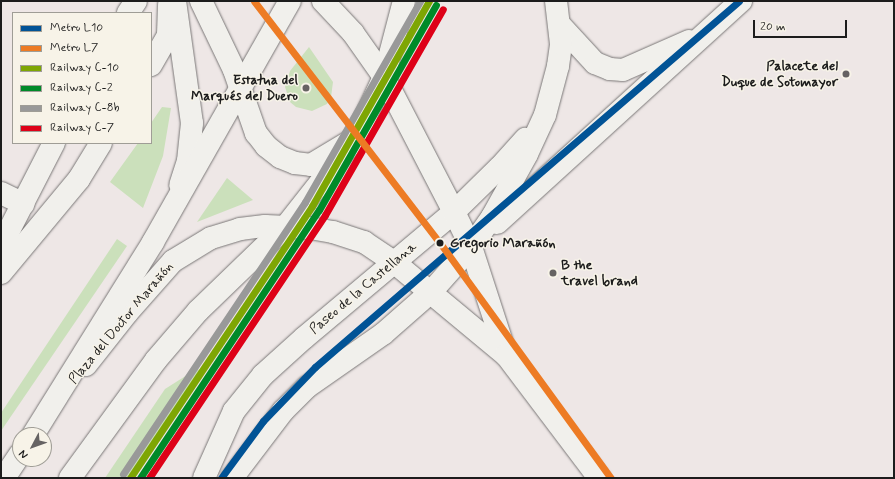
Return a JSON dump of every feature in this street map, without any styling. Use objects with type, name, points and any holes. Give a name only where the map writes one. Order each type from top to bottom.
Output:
[{"type":"main road","points":[[129,12],[136,1]]},
{"type":"main road","points":[[152,63],[168,35],[169,1]]},
{"type":"main road","points":[[171,210],[188,161],[192,123],[175,1]]},
{"type":"main road","points":[[201,1],[220,39],[256,133],[280,157],[295,163],[311,165],[356,137]]},
{"type":"main road","points":[[39,427],[54,405],[171,210],[241,91],[290,1]]},
{"type":"main road","points":[[323,1],[353,33],[384,77],[454,212],[471,247],[506,355],[599,478]]},
{"type":"main road","points":[[70,478],[156,360],[198,311],[286,226],[356,137],[384,77],[404,1]]},
{"type":"main road","name":"Paseo de la Castellana","points":[[232,478],[274,421],[307,388],[383,334],[431,292],[471,247],[509,188],[545,115],[558,66],[561,44],[556,1]]},
{"type":"main road","points":[[471,247],[742,1]]},
{"type":"main road","points":[[559,24],[594,62],[610,70],[623,70],[701,37]]},
{"type":"main road","name":"Paseo de la Castellana","points":[[204,478],[234,411],[263,375],[304,338],[454,212],[500,168],[545,115]]},
{"type":"main road","points":[[1,246],[24,204],[54,144]]},
{"type":"main road","points":[[1,273],[79,179],[100,144]]},
{"type":"main road","points":[[1,193],[24,204]]},
{"type":"main road","name":"Plaza del Doctor Marañón","points":[[54,405],[127,312],[173,261],[211,238],[240,229],[286,226],[333,232],[364,242],[395,263],[506,355]]},
{"type":"main road","points":[[4,478],[12,466]]},
{"type":"green space","points":[[309,47],[333,82],[331,97],[327,104],[312,111],[296,107],[290,102],[285,87],[290,71]]},
{"type":"green space","points":[[162,107],[171,108],[163,156],[143,208],[110,182],[137,144],[152,144],[152,122]]},
{"type":"green space","points":[[227,178],[253,200],[197,222]]},
{"type":"green space","points":[[117,239],[127,246],[1,431],[1,413]]},
{"type":"green space","points":[[208,368],[135,478],[105,478],[165,389],[195,370]]},
{"type":"metro line","name":"L7","points":[[254,1],[440,243],[611,478]]},
{"type":"metro line","name":"L10","points":[[221,478],[263,421],[315,367],[739,1]]},
{"type":"rail line","name":"C-8b","points":[[123,474],[305,202],[420,1]]},
{"type":"rail line","name":"C-10","points":[[130,478],[312,206],[429,1]]},
{"type":"rail line","name":"C-2","points":[[140,478],[319,210],[436,5]]},
{"type":"rail line","name":"C-7","points":[[149,478],[325,215],[443,9]]},
{"type":"place","name":"Palacete del Duque de Sotomayor","points":[[846,74]]},
{"type":"place","name":"Estatua del Marqués del Duero","points":[[306,88]]},
{"type":"place","name":"Gregorio Marañón","points":[[440,243]]},
{"type":"place","name":"B the travel brand","points":[[553,273]]}]
